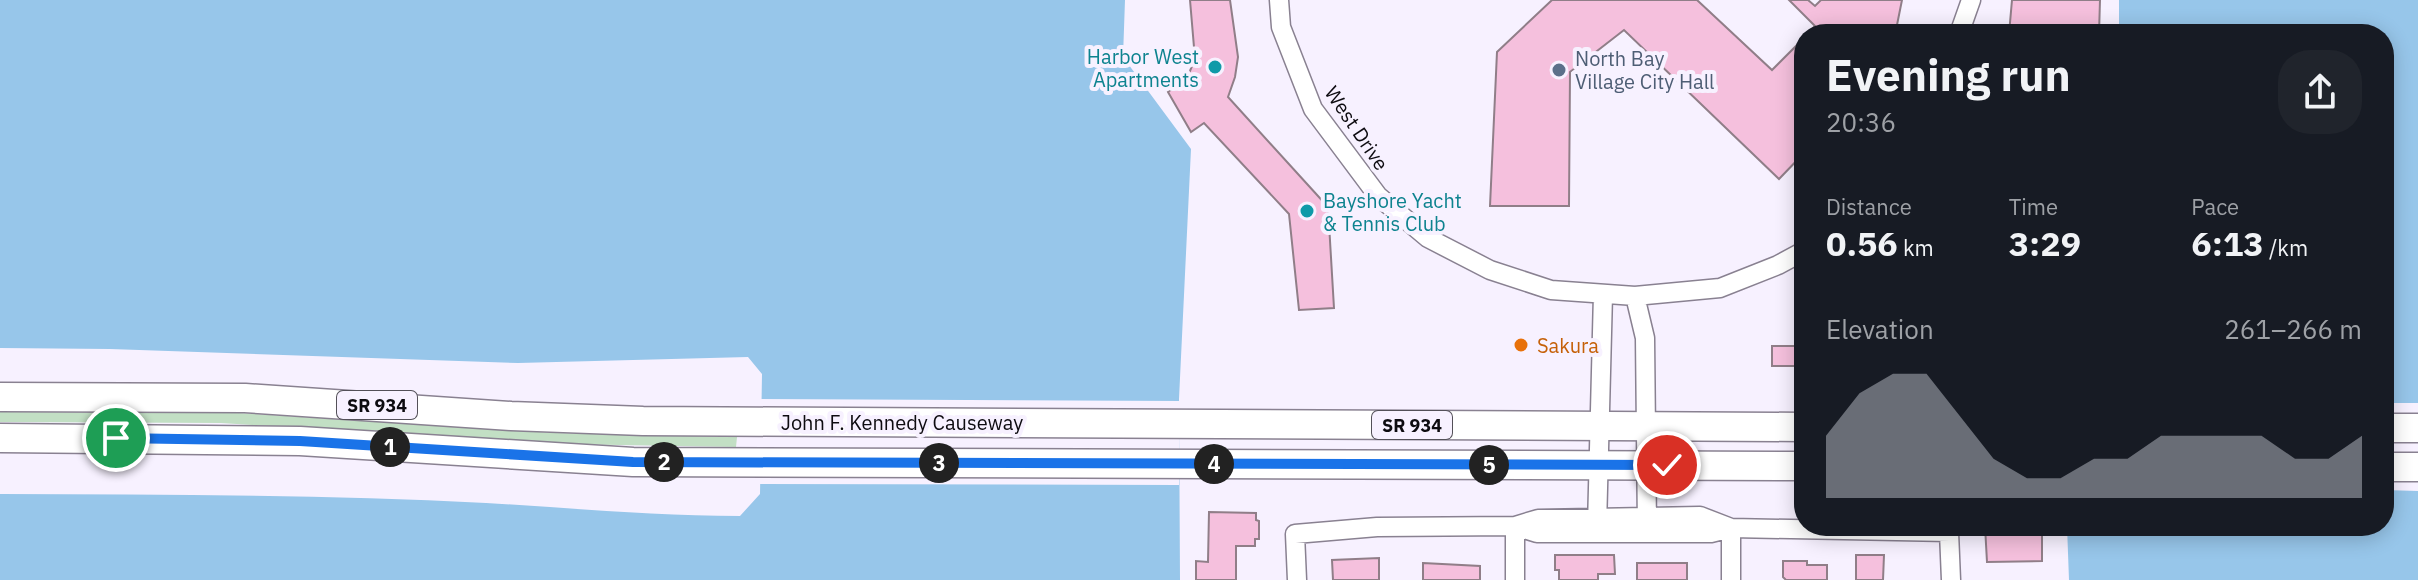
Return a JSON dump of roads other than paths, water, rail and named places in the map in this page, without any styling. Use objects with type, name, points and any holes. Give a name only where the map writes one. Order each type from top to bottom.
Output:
[{"type":"main road","name":"John F. Kennedy Causeway","points":[[0,397],[245,398],[538,418],[1794,427]]},
{"type":"main road","points":[[2394,428],[2418,428]]},
{"type":"main road","name":"John F. Kennedy Causeway","points":[[0,438],[259,440],[553,459],[754,463],[1794,466]]},
{"type":"main road","points":[[2394,467],[2418,467]]},
{"type":"street","name":"West Drive","points":[[1279,0],[1281,27],[1313,109],[1378,196],[1428,238],[1490,270],[1551,290],[1635,296],[1720,288],[1794,256]]},
{"type":"street","points":[[1963,24],[1971,2]]},
{"type":"street","points":[[1597,525],[1603,294]]},
{"type":"street","points":[[1635,296],[1645,338],[1647,525]]},
{"type":"street","points":[[1297,580],[1295,534],[1377,527],[1515,526],[1537,533],[1597,525],[1647,525],[1711,533],[1731,528],[1794,529]]},
{"type":"street","points":[[1515,526],[1515,580]]},
{"type":"street","points":[[1731,528],[1731,580]]},
{"type":"street","points":[[1949,536],[1951,580]]},
{"type":"water","points":[[0,0],[1125,0],[1123,57],[1191,149],[1179,399],[1180,580],[0,580],[0,494],[364,498],[740,516],[760,494],[762,374],[748,357],[518,363],[0,348]]},
{"type":"water","points":[[2119,0],[2418,0],[2418,580],[2069,580],[2067,536],[2394,536],[2394,24],[2119,24]]},
{"type":"place","name":"Harbor West Apartments","points":[[1215,67]]},
{"type":"place","name":"North Bay Village City Hall","points":[[1559,70]]},
{"type":"place","name":"Bayshore Yacht & Tennis Club","points":[[1307,211]]},
{"type":"place","name":"Sakura","points":[[1521,345]]}]
